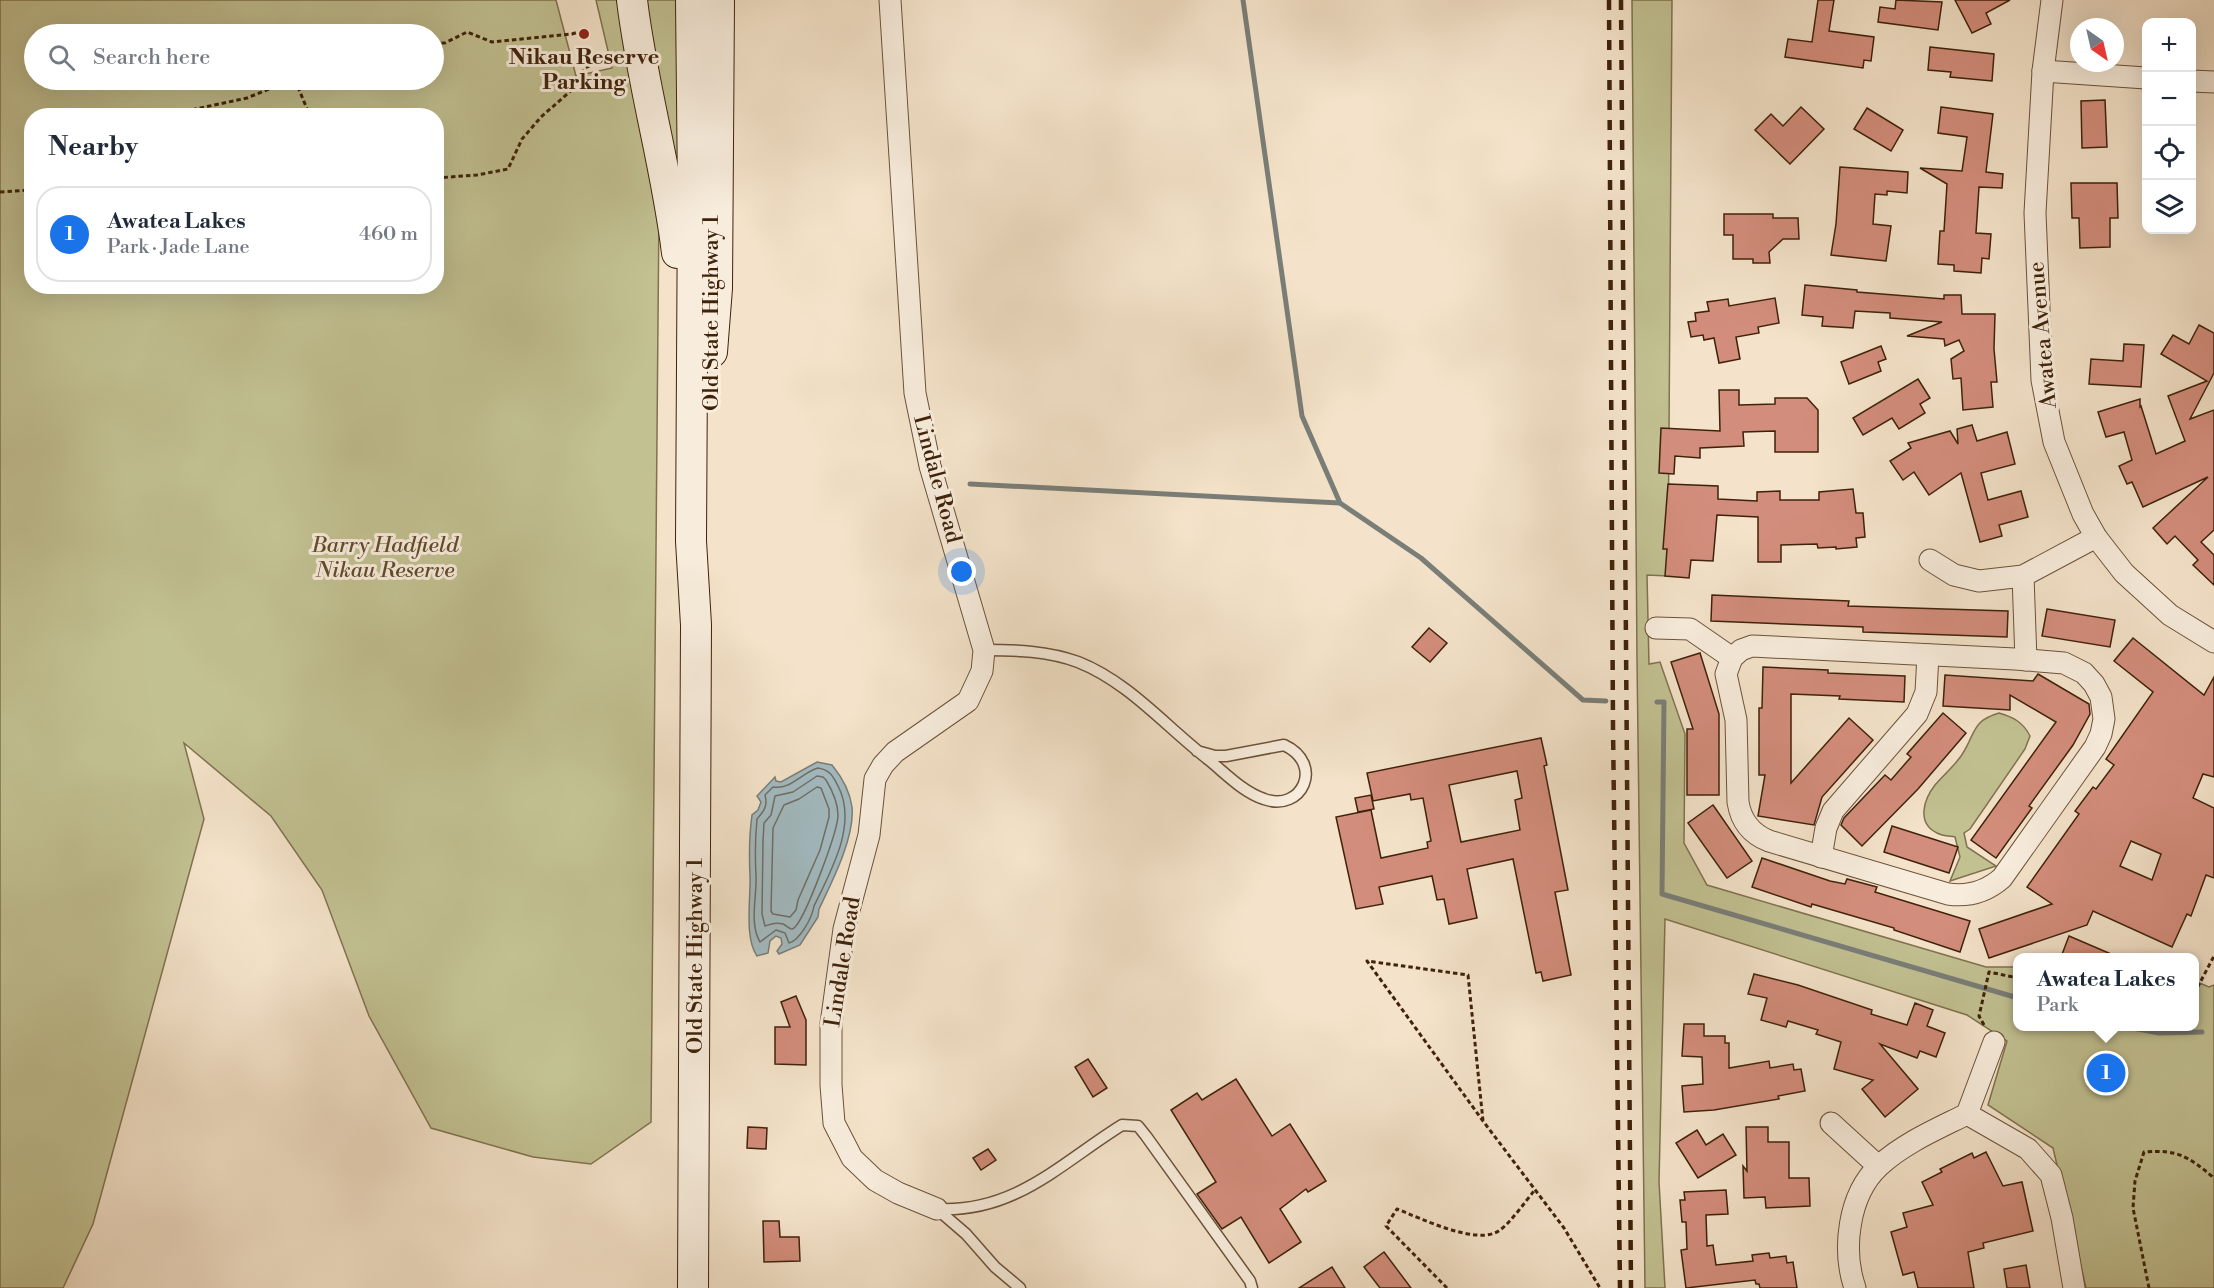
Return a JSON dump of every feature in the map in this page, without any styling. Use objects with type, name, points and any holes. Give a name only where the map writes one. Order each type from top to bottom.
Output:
[{"type":"main road","points":[[632,0],[636,32],[674,224],[691,390]]},
{"type":"main road","name":"Old State Highway 1","points":[[691,0],[693,193],[691,541],[696,625],[693,1288]]},
{"type":"main road","name":"Old State Highway 1","points":[[696,625],[705,579],[708,534],[712,352],[709,0]]},
{"type":"main road","points":[[712,352],[717,288],[719,0]]},
{"type":"street","name":"Lindale Road","points":[[890,0],[915,393],[930,466],[984,650],[982,671],[968,701],[896,752],[883,765],[875,780],[868,835],[844,928],[831,1024],[831,1085],[834,1123],[852,1158],[874,1180],[937,1209]]},
{"type":"street","name":"Awatea Avenue","points":[[2052,0],[2043,71],[2035,213],[2037,304],[2042,380],[2054,442],[2083,514],[2096,537],[2124,573],[2170,615],[2214,642]]},
{"type":"street","points":[[2043,71],[2142,78]]},
{"type":"street","points":[[2196,81],[2214,82]]},
{"type":"street","points":[[1930,560],[1954,575],[1979,582],[2023,576],[2096,537]]},
{"type":"street","points":[[2023,576],[2026,660]]},
{"type":"street","points":[[1656,628],[1690,629],[1732,658]]},
{"type":"street","points":[[1758,645],[1928,655],[2064,663],[2084,673],[2094,684],[2101,697],[2104,719],[2095,747],[2002,878],[1993,886],[1977,893],[1954,895],[1763,838],[1752,831],[1741,815],[1737,793],[1736,720],[1726,674],[1732,658],[1746,647],[1758,645]]},
{"type":"street","points":[[1821,856],[1826,828],[1833,811],[1908,727],[1921,708],[1927,685],[1928,655]]},
{"type":"street","points":[[1855,1288],[1851,1277],[1848,1230],[1852,1213],[1866,1184],[1878,1166],[1913,1141],[1967,1114],[1994,1042]]},
{"type":"street","points":[[1967,1114],[2028,1149],[2051,1175],[2062,1218],[2074,1288]]},
{"type":"street","points":[[1831,1123],[1878,1166]]},
{"type":"lane","points":[[984,650],[1037,652],[1078,663],[1120,686],[1197,751],[1236,782],[1267,801],[1279,801],[1292,797],[1300,792],[1306,781],[1301,759],[1291,749],[1284,746],[1227,756],[1215,756],[1197,751]]},
{"type":"lane","points":[[937,1209],[957,1209],[1015,1195],[1037,1183],[1122,1125],[1135,1125],[1167,1163],[1250,1281],[1252,1288]]},
{"type":"lane","points":[[937,1209],[966,1234],[995,1267],[1020,1288]]},
{"type":"path","points":[[444,43],[467,32],[492,42],[572,34],[587,29]]},
{"type":"path","points":[[444,177],[477,175],[508,169],[522,139],[541,117],[574,88],[585,68],[595,63]]},
{"type":"path","points":[[200,108],[247,98],[267,90]]},
{"type":"path","points":[[298,90],[306,108]]},
{"type":"path","points":[[0,192],[24,190]]},
{"type":"path","points":[[2199,984],[2214,956]]},
{"type":"path","points":[[1483,1121],[1468,975],[1367,961],[1483,1121],[1534,1191],[1564,1228],[1600,1288]]},
{"type":"path","points":[[1994,1042],[1979,1016],[1989,972],[2013,977]]},
{"type":"path","points":[[2149,1288],[2133,1208],[2135,1181],[2144,1152],[2164,1150],[2182,1155],[2214,1178]]},
{"type":"path","points":[[1448,1288],[1386,1226],[1397,1209],[1466,1234],[1482,1237],[1500,1231],[1534,1191]]},
{"type":"green space","name":"Barry Hadfield Nikau Reserve","points":[[0,0],[556,0],[576,76],[612,68],[596,0],[624,0],[659,207],[651,1122],[591,1164],[533,1157],[431,1128],[369,1016],[322,890],[271,816],[184,743],[204,819],[93,1224],[63,1288],[0,1288]]},
{"type":"green space","points":[[639,0],[679,0],[682,203]]},
{"type":"green space","points":[[1632,0],[1672,0],[1668,576],[1647,575],[1649,664],[1660,662],[1685,734],[1684,843],[1707,885],[1986,967],[2013,967],[2013,1031],[2199,1031],[2199,983],[2209,987],[2214,985],[2214,1288],[2086,1288],[2053,1148],[1988,1105],[2007,1041],[1967,1015],[1665,919],[1659,1182],[1665,1288],[1645,1288]]},
{"type":"green space","points":[[1999,713],[2017,721],[2030,736],[2025,749],[1970,829],[1964,833],[1967,847],[1996,866],[1950,881],[1960,857],[1955,837],[1941,835],[1930,829],[1924,817],[1925,804],[1935,785],[1960,757],[1979,724]]},
{"type":"water","points":[[817,762],[832,765],[842,779],[849,796],[852,819],[846,845],[819,909],[818,917],[800,945],[779,954],[777,951],[782,944],[781,938],[776,936],[770,941],[768,953],[757,956],[749,928],[749,853],[752,815],[758,810],[761,802],[757,796],[775,777],[776,781],[781,782]]},
{"type":"building","points":[[1818,0],[1834,0],[1829,31],[1874,37],[1871,61],[1864,60],[1863,68],[1785,57],[1788,39],[1812,42]]},
{"type":"building","points":[[1896,0],[1942,2],[1938,30],[1878,22],[1880,7],[1895,9]]},
{"type":"building","points":[[1955,0],[2010,0],[1986,13],[1991,24],[1972,33]]},
{"type":"building","points":[[1930,47],[1994,54],[1992,81],[1950,77],[1951,72],[1928,70]]},
{"type":"building","points":[[2105,100],[2107,147],[2082,148],[2081,101]]},
{"type":"building","points":[[1801,107],[1824,129],[1790,164],[1755,130],[1771,114],[1783,126]]},
{"type":"building","points":[[1941,107],[1993,114],[1986,172],[2003,174],[2002,188],[1979,187],[1976,233],[1991,234],[1989,259],[1982,258],[1981,273],[1954,271],[1954,265],[1938,264],[1940,231],[1944,231],[1947,184],[1920,168],[1962,171],[1967,137],[1938,133]]},
{"type":"building","points":[[1867,108],[1903,130],[1891,151],[1854,129]]},
{"type":"building","points":[[1840,167],[1908,172],[1907,193],[1887,191],[1887,195],[1875,194],[1873,224],[1891,226],[1886,261],[1831,255],[1836,224]]},
{"type":"building","points":[[2071,183],[2117,183],[2118,218],[2110,218],[2110,247],[2080,248],[2079,218],[2072,218]]},
{"type":"building","points":[[1724,214],[1773,214],[1773,218],[1798,218],[1799,239],[1783,239],[1769,252],[1770,263],[1753,263],[1753,259],[1733,259],[1733,235],[1724,235]]},
{"type":"building","points":[[1805,285],[1944,299],[1944,295],[1961,295],[1962,314],[1995,314],[1994,349],[1997,382],[1991,382],[1993,407],[1963,410],[1961,378],[1953,379],[1951,359],[1964,351],[1959,340],[1945,346],[1944,339],[1907,336],[1942,322],[1890,318],[1890,313],[1855,311],[1853,328],[1822,326],[1823,317],[1802,315]]},
{"type":"building","points":[[1775,298],[1779,323],[1758,327],[1759,333],[1736,337],[1740,359],[1719,363],[1714,338],[1704,340],[1703,335],[1691,337],[1688,322],[1696,321],[1695,313],[1709,311],[1707,302],[1728,299],[1729,306]]},
{"type":"building","points":[[2199,325],[2214,333],[2214,373],[2190,419],[2214,410],[2214,530],[2201,542],[2214,555],[2214,585],[2193,565],[2198,560],[2175,536],[2167,544],[2153,528],[2208,477],[2143,507],[2132,482],[2127,484],[2119,466],[2132,460],[2124,432],[2106,437],[2098,412],[2140,399],[2140,407],[2156,454],[2185,441],[2168,396],[2207,381],[2161,354],[2173,335],[2189,344]]},
{"type":"building","points":[[2124,344],[2144,345],[2141,387],[2089,384],[2091,359],[2123,361]]},
{"type":"building","points":[[1881,346],[1886,359],[1878,362],[1881,371],[1849,384],[1841,362]]},
{"type":"building","points":[[1918,379],[1930,398],[1920,404],[1925,413],[1899,429],[1892,418],[1863,435],[1853,418]]},
{"type":"building","points":[[1719,390],[1739,390],[1739,405],[1775,404],[1775,398],[1807,398],[1818,410],[1818,452],[1775,452],[1775,431],[1743,432],[1744,446],[1700,448],[1700,458],[1675,456],[1674,474],[1659,473],[1661,428],[1720,431]]},
{"type":"building","points":[[1972,425],[1977,441],[2007,432],[2015,464],[1981,473],[1988,500],[2021,491],[2028,517],[1999,525],[2002,536],[1980,542],[1961,473],[1929,495],[1914,472],[1903,480],[1890,461],[1911,448],[1908,443],[1950,431],[1958,444],[1957,429]]},
{"type":"building","points":[[1668,484],[1718,486],[1718,499],[1757,501],[1757,492],[1780,491],[1780,500],[1819,500],[1819,492],[1853,489],[1856,513],[1863,513],[1865,537],[1856,538],[1857,547],[1836,549],[1836,547],[1818,548],[1817,544],[1781,545],[1781,562],[1758,562],[1758,517],[1717,515],[1713,561],[1691,560],[1689,578],[1665,576],[1667,549],[1663,549]]},
{"type":"building","points":[[1712,595],[1849,601],[1848,606],[2008,611],[2007,637],[1863,632],[1863,627],[1711,621]]},
{"type":"building","points":[[2047,609],[2115,620],[2110,647],[2042,636]]},
{"type":"building","points":[[1429,628],[1447,643],[1430,662],[1412,647]]},
{"type":"building","points":[[2133,638],[2204,695],[2214,677],[2214,777],[2203,774],[2193,798],[2214,808],[2214,878],[2206,875],[2191,916],[2187,914],[2172,947],[2093,911],[2087,925],[1989,958],[1979,929],[2052,904],[2027,887],[2079,814],[2075,811],[2114,765],[2106,759],[2153,692],[2114,661]],"holes":[[[2131,841],[2161,854],[2152,880],[2120,866]]]},
{"type":"building","points":[[1700,653],[1719,714],[1719,795],[1687,795],[1687,729],[1693,729],[1671,662]]},
{"type":"building","points":[[1763,667],[1828,670],[1828,673],[1905,676],[1904,702],[1791,694],[1791,783],[1849,718],[1873,740],[1822,797],[1814,825],[1758,816],[1765,775],[1759,775],[1759,708],[1762,708]]},
{"type":"building","points":[[2038,674],[2089,704],[2090,714],[2073,745],[2029,806],[2032,808],[1996,858],[1971,840],[2056,722],[2010,695],[2010,710],[1943,706],[1945,675],[2033,681]]},
{"type":"building","points":[[1943,713],[1966,733],[1918,789],[1862,846],[1841,825],[1844,818],[1885,775],[1891,780],[1911,757],[1907,754]]},
{"type":"building","points":[[1541,738],[1547,765],[1544,766],[1568,890],[1555,892],[1571,975],[1543,981],[1541,972],[1536,973],[1513,859],[1467,869],[1477,918],[1449,924],[1444,899],[1437,900],[1432,876],[1379,887],[1383,904],[1356,909],[1336,817],[1371,810],[1381,858],[1428,848],[1427,842],[1431,841],[1423,798],[1411,800],[1410,794],[1373,801],[1367,773]],"holes":[[[1517,771],[1522,798],[1515,800],[1520,830],[1461,842],[1449,785]]]},
{"type":"building","points":[[1371,795],[1374,809],[1358,812],[1355,798]]},
{"type":"building","points":[[1713,805],[1752,861],[1727,878],[1688,823]]},
{"type":"building","points":[[1892,826],[1958,847],[1949,873],[1884,852]]},
{"type":"building","points":[[1762,858],[1830,881],[1845,884],[1847,879],[1877,887],[1875,892],[1970,921],[1960,952],[1894,930],[1894,928],[1812,904],[1811,907],[1752,887]]},
{"type":"building","points":[[2069,936],[2109,953],[2063,953]]},
{"type":"building","points":[[1754,974],[1798,985],[1872,1010],[1871,1014],[1907,1025],[1915,1003],[1933,1010],[1927,1026],[1945,1033],[1936,1057],[1920,1051],[1917,1058],[1880,1044],[1918,1089],[1885,1117],[1862,1089],[1873,1080],[1834,1069],[1841,1042],[1816,1034],[1818,1030],[1788,1021],[1786,1027],[1761,1020],[1767,998],[1748,994]]},
{"type":"building","points":[[796,996],[806,1020],[806,1065],[775,1064],[775,1027],[790,1027],[781,1002]]},
{"type":"building","points":[[1684,1024],[1704,1024],[1704,1036],[1725,1036],[1725,1043],[1729,1043],[1729,1068],[1769,1061],[1770,1068],[1793,1064],[1794,1070],[1801,1069],[1805,1091],[1778,1096],[1779,1099],[1714,1110],[1684,1112],[1682,1086],[1703,1084],[1702,1057],[1682,1056]]},
{"type":"building","points":[[1088,1059],[1107,1088],[1093,1097],[1075,1067]]},
{"type":"building","points":[[1236,1079],[1272,1136],[1290,1124],[1326,1181],[1308,1192],[1306,1189],[1280,1209],[1301,1242],[1269,1263],[1241,1217],[1222,1229],[1197,1194],[1216,1182],[1171,1110],[1197,1093],[1202,1100]]},
{"type":"building","points":[[748,1127],[767,1128],[766,1149],[747,1148]]},
{"type":"building","points":[[1746,1127],[1768,1127],[1768,1142],[1789,1142],[1789,1178],[1809,1178],[1810,1206],[1766,1208],[1765,1197],[1744,1198],[1743,1166],[1747,1171]]},
{"type":"building","points":[[1697,1130],[1706,1145],[1723,1134],[1736,1155],[1698,1178],[1676,1143]]},
{"type":"building","points":[[988,1149],[996,1160],[981,1170],[973,1158]]},
{"type":"building","points":[[1986,1152],[2003,1186],[2022,1182],[2033,1231],[1983,1243],[1984,1248],[1968,1252],[1974,1288],[1918,1288],[1914,1272],[1903,1275],[1891,1232],[1907,1227],[1903,1213],[1933,1205],[1922,1182],[1942,1172],[1940,1169],[1972,1153],[1974,1158]]},
{"type":"building","points":[[1726,1190],[1728,1214],[1706,1215],[1707,1246],[1713,1245],[1716,1265],[1753,1261],[1752,1255],[1769,1253],[1770,1258],[1786,1256],[1787,1263],[1793,1262],[1797,1288],[1760,1288],[1755,1280],[1686,1288],[1681,1250],[1687,1249],[1686,1222],[1682,1222],[1680,1200],[1685,1200],[1684,1192]]},
{"type":"building","points":[[763,1221],[779,1221],[780,1237],[799,1237],[800,1261],[764,1262]]},
{"type":"building","points":[[1384,1252],[1411,1288],[1380,1288],[1364,1267]]},
{"type":"building","points":[[2026,1265],[2030,1288],[2007,1288],[2004,1269]]},
{"type":"building","points":[[1332,1267],[1345,1288],[1299,1288]]},
{"type":"waterway","points":[[1243,0],[1302,416],[1340,503],[1421,558],[1583,700],[1606,701]]},
{"type":"waterway","points":[[970,484],[1340,503]]},
{"type":"waterway","points":[[1657,702],[1664,702],[1662,894],[2013,997]]},
{"type":"waterway","points":[[2148,1031],[2159,1033],[2202,1032]]},
{"type":"railway","points":[[1609,0],[1613,727],[1620,1288]]},
{"type":"railway","points":[[1621,0],[1631,1288]]},
{"type":"place","name":"Nikau Reserve Parking","points":[[584,34]]},
{"type":"place","name":"Awatea Lakes","points":[[2106,1073]]}]
